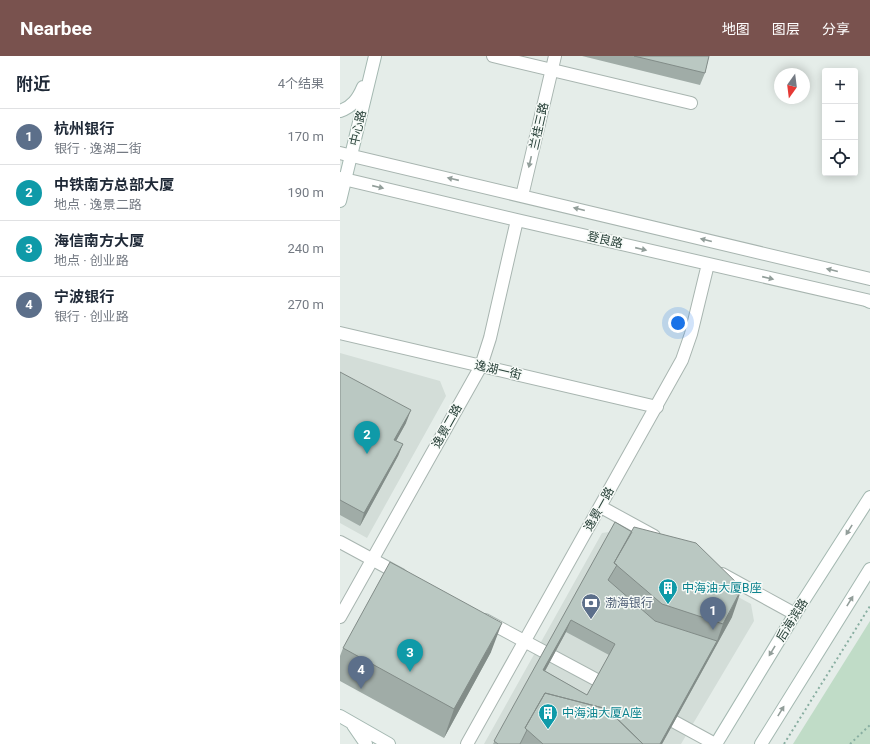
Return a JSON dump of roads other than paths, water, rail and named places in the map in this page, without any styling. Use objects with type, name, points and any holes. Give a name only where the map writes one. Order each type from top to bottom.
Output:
[{"type":"street","points":[[344,109],[353,104],[360,93],[375,56]]},
{"type":"street","name":"中心路","points":[[340,200],[346,154],[375,56]]},
{"type":"street","points":[[493,56],[691,103]]},
{"type":"street","name":"兰桂三路","points":[[522,196],[555,56]]},
{"type":"street","points":[[346,154],[870,279]]},
{"type":"street","name":"登良路","points":[[343,179],[869,301]]},
{"type":"street","name":"逸景二路","points":[[340,617],[481,366],[494,326],[518,220]]},
{"type":"street","name":"逸景一路","points":[[467,744],[682,360],[688,346],[708,264]]},
{"type":"street","name":"逸湖一街","points":[[340,333],[657,407]]},
{"type":"street","name":"后海滨路","points":[[715,744],[795,614],[870,497]]},
{"type":"street","points":[[600,507],[662,541]]},
{"type":"street","points":[[340,542],[414,582]]},
{"type":"street","points":[[710,568],[795,614]]},
{"type":"street","points":[[760,744],[870,569]]},
{"type":"street","points":[[476,615],[621,693]]},
{"type":"street","points":[[649,708],[715,744]]},
{"type":"street","points":[[344,718],[366,744]]},
{"type":"street","points":[[344,718],[389,744]]},
{"type":"place","name":"中铁南方总部大厦","points":[[367,454]]},
{"type":"place","name":"中海油大厦B座","points":[[668,605]]},
{"type":"place","name":"渤海银行","points":[[591,620]]},
{"type":"place","name":"杭州银行","points":[[713,630]]},
{"type":"place","name":"海信南方大厦","points":[[410,672]]},
{"type":"place","name":"宁波银行","points":[[361,689]]},
{"type":"place","name":"中海油大厦A座","points":[[548,730]]}]
